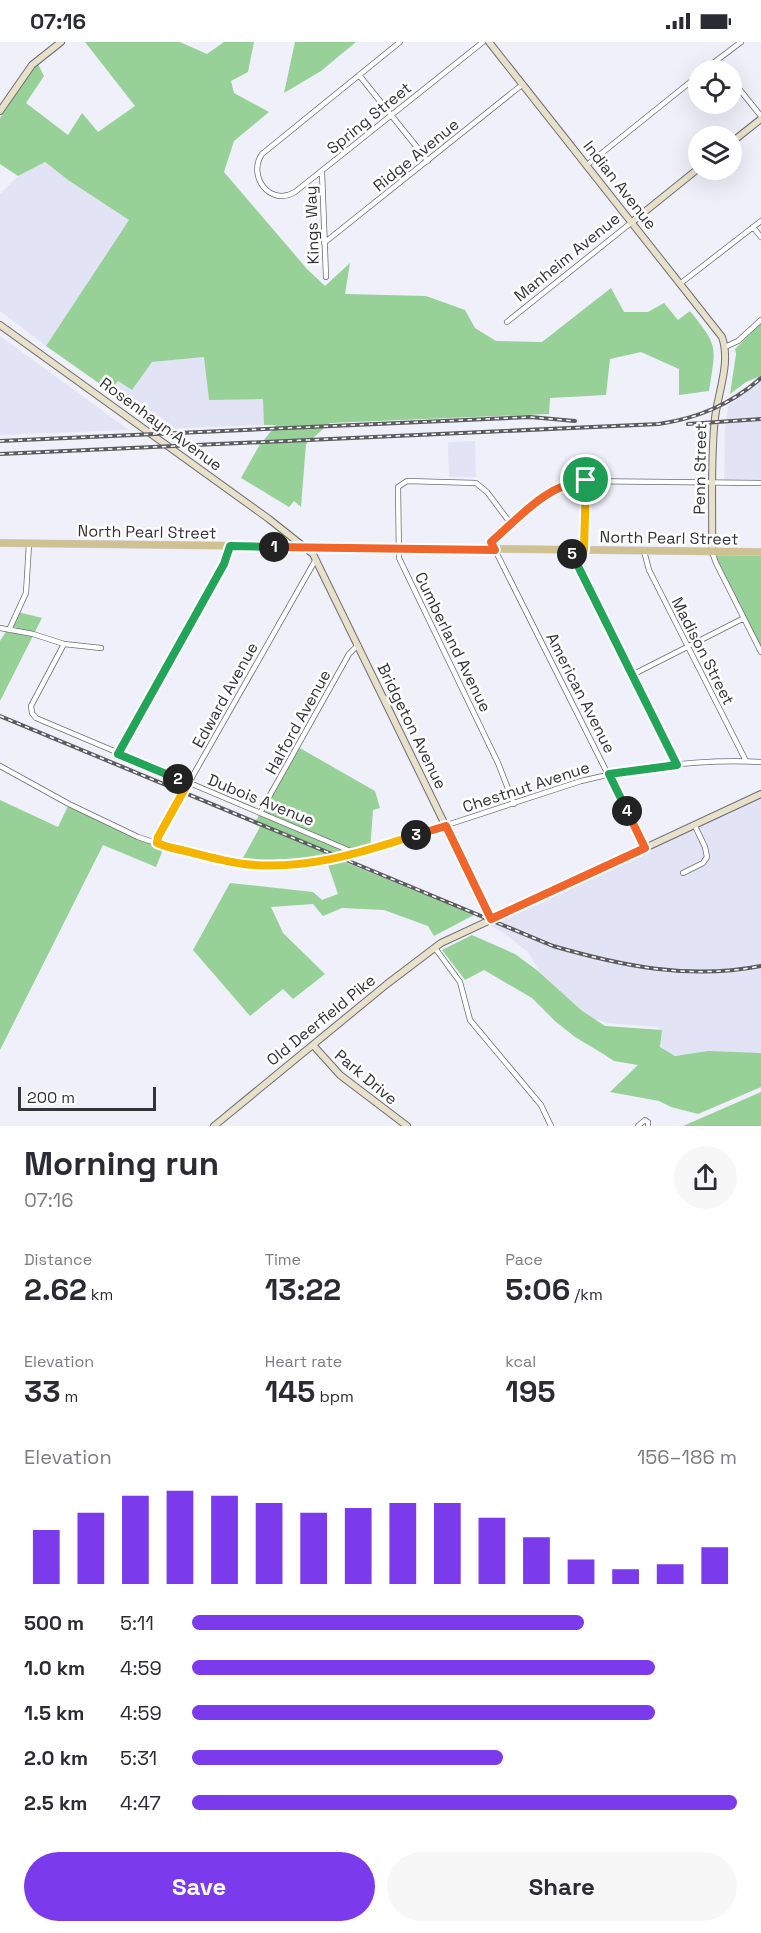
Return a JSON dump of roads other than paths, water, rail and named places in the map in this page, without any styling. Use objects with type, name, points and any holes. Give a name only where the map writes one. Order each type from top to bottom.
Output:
[{"type":"main road","name":"North Pearl Street","points":[[0,543],[761,552]]},
{"type":"street","points":[[0,111],[32,65],[61,42]]},
{"type":"street","points":[[400,42],[359,75],[428,160]]},
{"type":"street","name":"Spring Street","points":[[359,75],[262,154],[256,169],[260,184],[276,196],[286,196],[322,172],[483,42]]},
{"type":"street","name":"Indian Avenue","points":[[489,42],[720,332],[725,347]]},
{"type":"street","points":[[718,60],[741,42]]},
{"type":"street","name":"Ridge Avenue","points":[[324,243],[523,84]]},
{"type":"street","points":[[587,165],[688,84]]},
{"type":"street","points":[[742,93],[761,118],[742,134]]},
{"type":"street","name":"Kings Way","points":[[322,172],[326,277]]},
{"type":"street","name":"Manheim Avenue","points":[[507,322],[688,177]]},
{"type":"street","points":[[681,283],[761,221]]},
{"type":"street","points":[[753,227],[761,237]]},
{"type":"street","points":[[725,347],[738,341],[761,320]]},
{"type":"street","name":"Rosenhayn Avenue","points":[[0,325],[306,547]]},
{"type":"street","name":"Penn Street","points":[[725,347],[725,361],[715,417],[712,552],[761,652]]},
{"type":"street","points":[[584,550],[586,480]]},
{"type":"street","points":[[495,550],[491,542],[554,490],[569,483],[586,480],[761,483]]},
{"type":"street","name":"Cumberland Avenue","points":[[511,524],[487,492],[476,483],[406,481],[400,484],[398,492],[399,558],[498,763],[514,804]]},
{"type":"street","points":[[9,630],[26,592],[29,544]]},
{"type":"street","points":[[118,754],[224,564],[230,546]]},
{"type":"street","name":"Bridgeton Avenue","points":[[306,547],[316,559],[491,919]]},
{"type":"street","name":"American Avenue","points":[[495,550],[645,848]]},
{"type":"street","points":[[572,550],[572,555],[677,765]]},
{"type":"street","name":"Madison Street","points":[[644,551],[649,570],[746,761]]},
{"type":"street","name":"Edward Avenue","points":[[157,843],[158,837],[188,783],[316,559]]},
{"type":"street","points":[[632,675],[744,618]]},
{"type":"street","points":[[0,628],[33,634],[64,644],[101,648]]},
{"type":"street","name":"Dubois Avenue","points":[[64,644],[31,706],[32,713],[43,722],[355,853]]},
{"type":"street","name":"Halford Avenue","points":[[260,813],[349,654],[358,645]]},
{"type":"street","name":"Chestnut Avenue","points":[[0,766],[107,823],[157,843],[242,864],[274,866],[312,862],[355,853],[609,774],[677,765],[761,762]]},
{"type":"street","name":"Old Deerfield Pike","points":[[214,1126],[448,939],[761,794]]},
{"type":"street","points":[[683,873],[703,863],[707,857],[695,826]]},
{"type":"street","points":[[435,948],[460,982],[470,1020],[541,1105],[551,1126]]},
{"type":"street","name":"Park Drive","points":[[313,1045],[340,1075],[407,1126]]},
{"type":"street","points":[[638,1126],[645,1120],[648,1126]]},
{"type":"railway","points":[[0,454],[659,424],[701,414],[738,395],[761,378]]},
{"type":"railway","points":[[0,441],[530,417],[575,421]]},
{"type":"railway","points":[[688,424],[761,419]]},
{"type":"railway","points":[[0,716],[553,946],[604,960],[656,969],[708,972],[761,966]]}]
